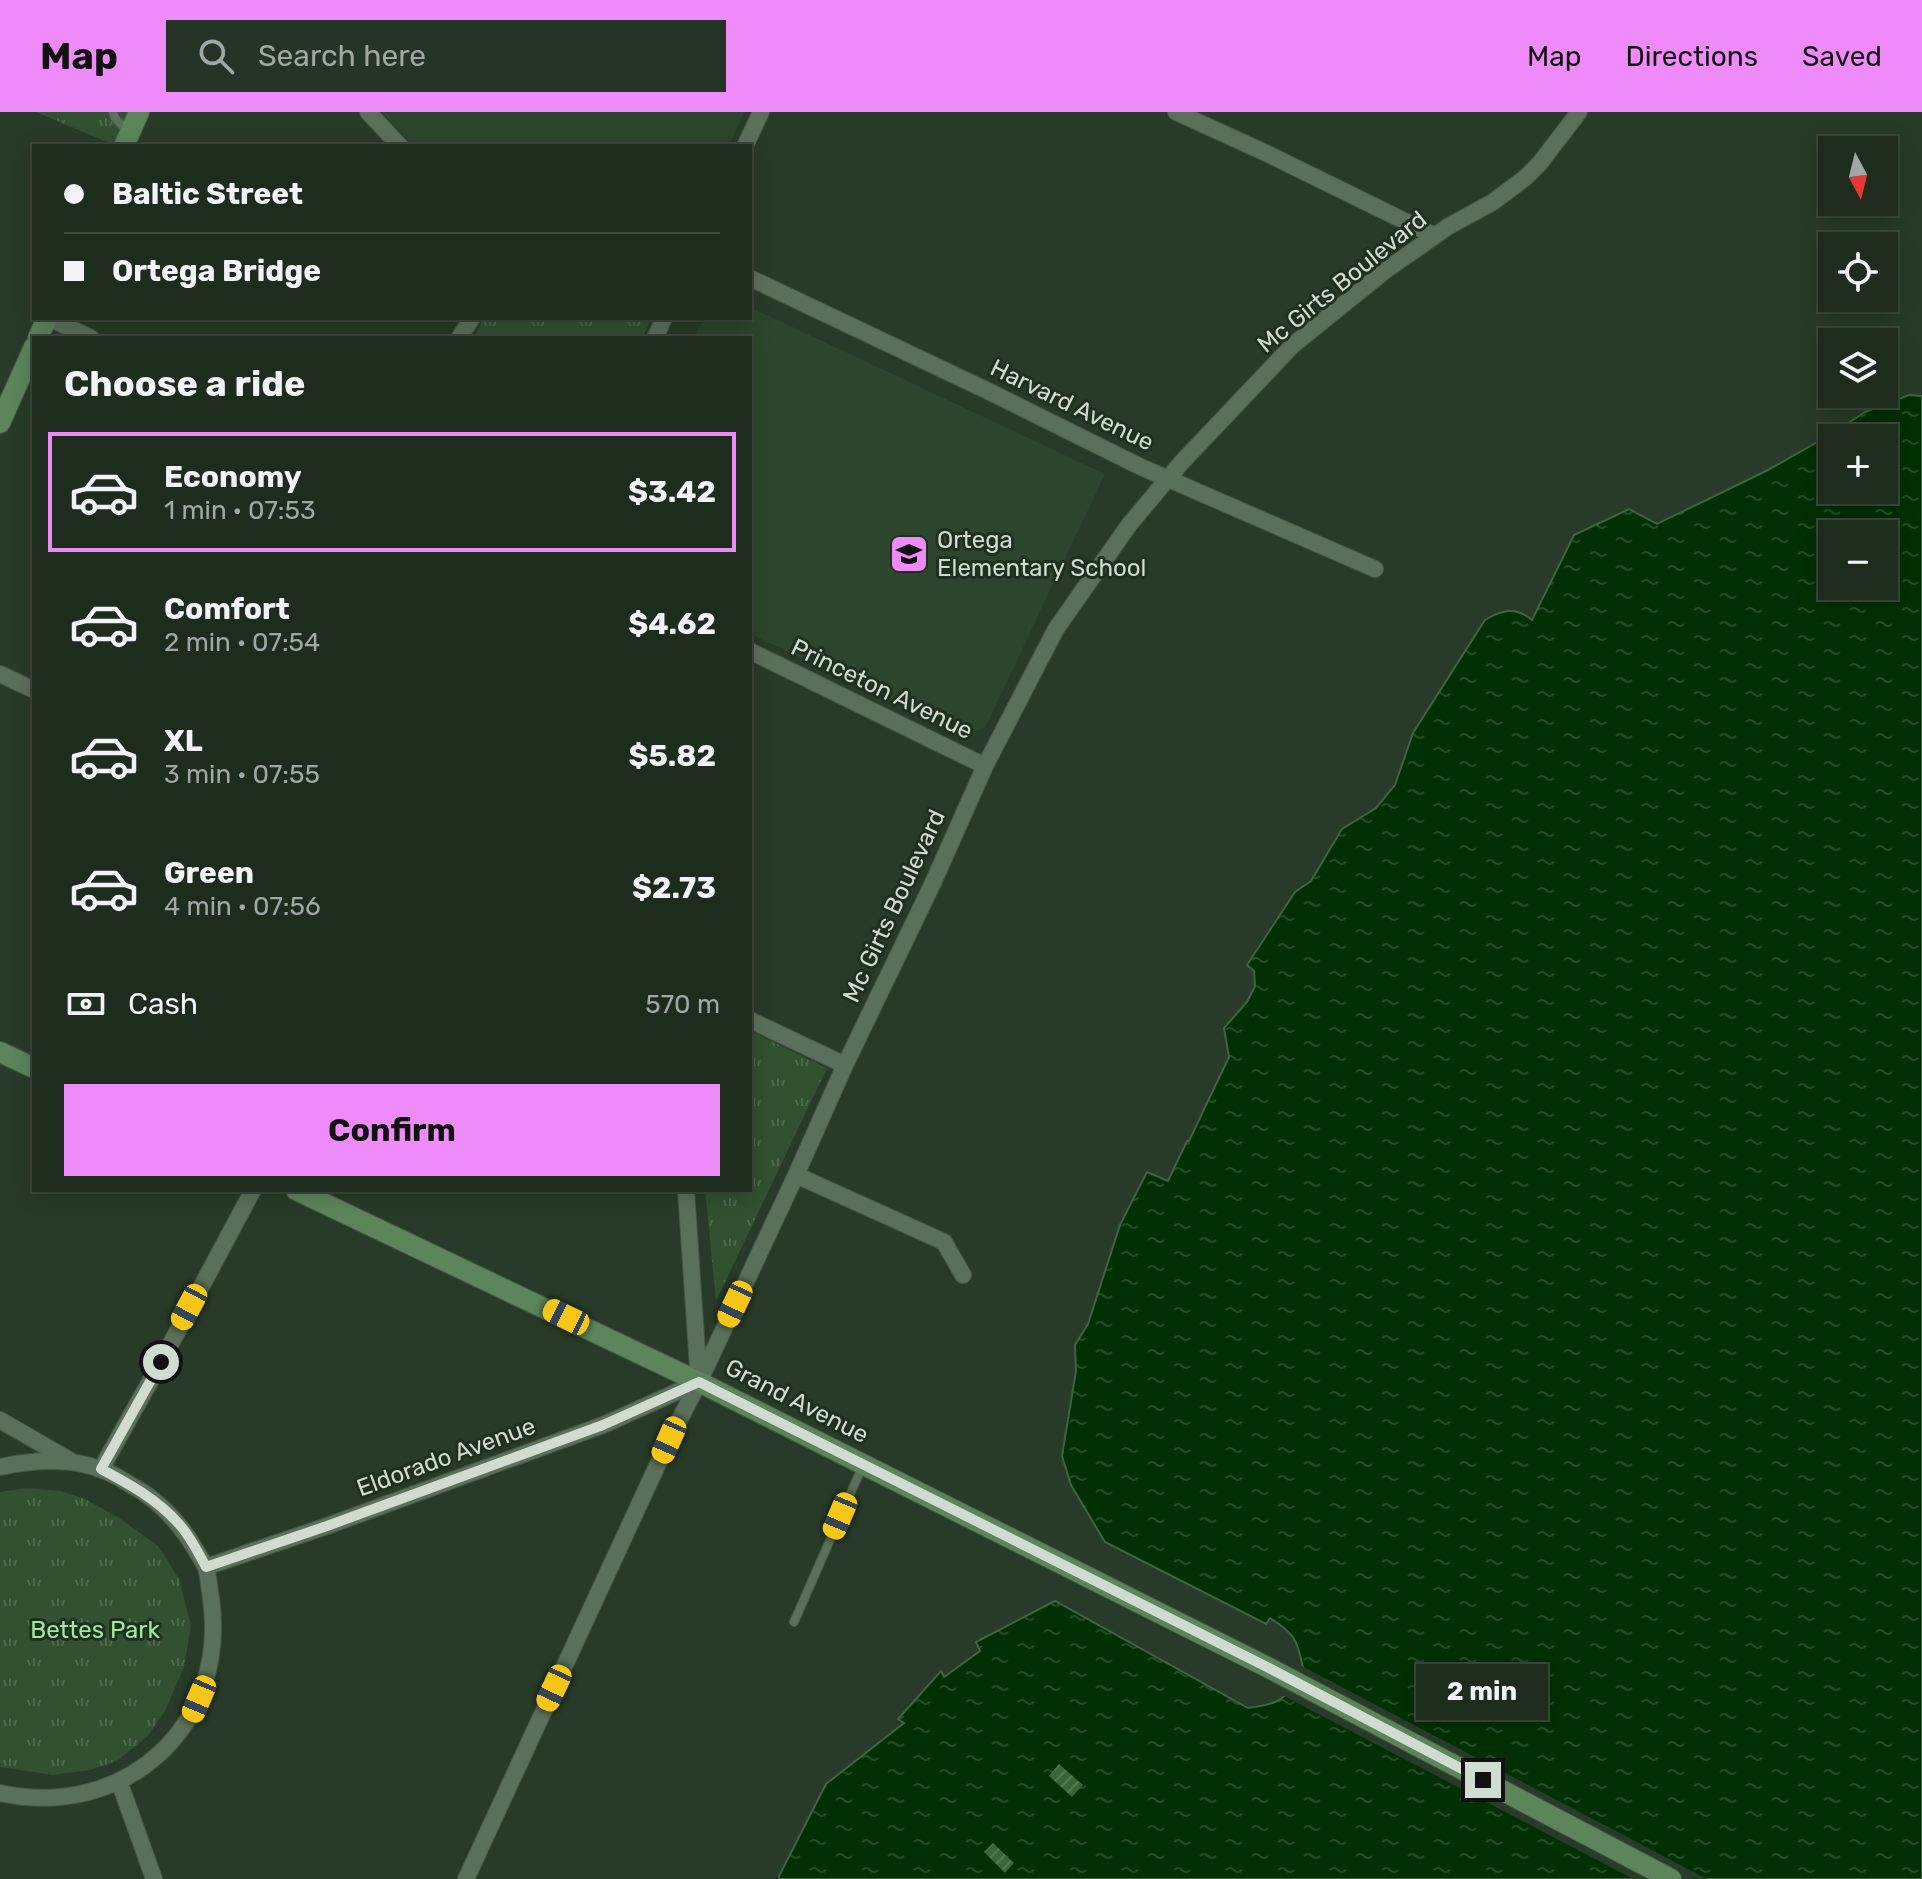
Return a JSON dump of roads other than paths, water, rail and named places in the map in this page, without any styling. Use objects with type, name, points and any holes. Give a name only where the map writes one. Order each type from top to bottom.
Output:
[{"type":"main road","points":[[127,140],[139,112]]},
{"type":"main road","points":[[0,423],[32,351]]},
{"type":"main road","points":[[0,1052],[32,1067]]},
{"type":"main road","name":"Grand Avenue","points":[[300,1192],[699,1382],[863,1464],[1269,1668],[1671,1879]]},
{"type":"street","points":[[368,112],[398,144]]},
{"type":"street","points":[[746,144],[761,112]]},
{"type":"street","points":[[1176,112],[1435,236]]},
{"type":"street","name":"Mc Girts Boulevard","points":[[466,1879],[985,766],[1056,629],[1129,525],[1168,478],[1293,345],[1386,270],[1525,178],[1579,112]]},
{"type":"street","name":"Harvard Avenue","points":[[752,279],[1141,467],[1375,569]]},
{"type":"street","points":[[52,320],[87,336]]},
{"type":"street","name":"Princeton Avenue","points":[[753,654],[985,766]]},
{"type":"street","points":[[0,674],[32,689]]},
{"type":"street","points":[[752,1021],[845,1065]]},
{"type":"street","points":[[796,1175],[944,1242],[963,1275]]},
{"type":"street","points":[[101,1469],[252,1192]]},
{"type":"street","points":[[686,1192],[699,1382]]},
{"type":"street","name":"Eldorado Avenue","points":[[206,1567],[342,1521],[603,1425],[699,1382]]},
{"type":"street","points":[[0,1420],[77,1464]]},
{"type":"street","points":[[0,1467],[54,1461],[77,1464],[101,1469],[135,1487],[180,1525],[206,1567],[214,1634],[205,1684],[193,1714],[174,1740],[147,1763],[119,1781],[69,1796],[0,1793]]},
{"type":"street","points":[[119,1781],[154,1879]]},
{"type":"lane","points":[[113,112],[127,140]]},
{"type":"lane","points":[[794,1622],[863,1464]]},
{"type":"water","points":[[1909,395],[1922,396],[1922,1879],[780,1879],[826,1784],[904,1723],[898,1719],[941,1671],[944,1677],[980,1651],[976,1642],[1055,1601],[1248,1708],[1270,1704],[1288,1692],[1303,1667],[1296,1643],[1284,1628],[1270,1618],[1266,1624],[1105,1542],[1071,1485],[1062,1456],[1076,1371],[1075,1345],[1088,1324],[1120,1225],[1147,1172],[1168,1181],[1189,1141],[1229,1057],[1224,1028],[1247,1002],[1255,986],[1254,971],[1247,965],[1295,892],[1311,881],[1342,829],[1376,808],[1395,785],[1413,733],[1485,620],[1509,611],[1532,620],[1574,535],[1629,509],[1657,524],[1768,470],[1818,442],[1818,504],[1898,504],[1898,424],[1847,424],[1875,408],[1898,408],[1898,399]]},
{"type":"place","name":"Ortega Elementary School","points":[[909,554]]},
{"type":"park label","name":"Bettes Park","points":[[95,1630]]}]
